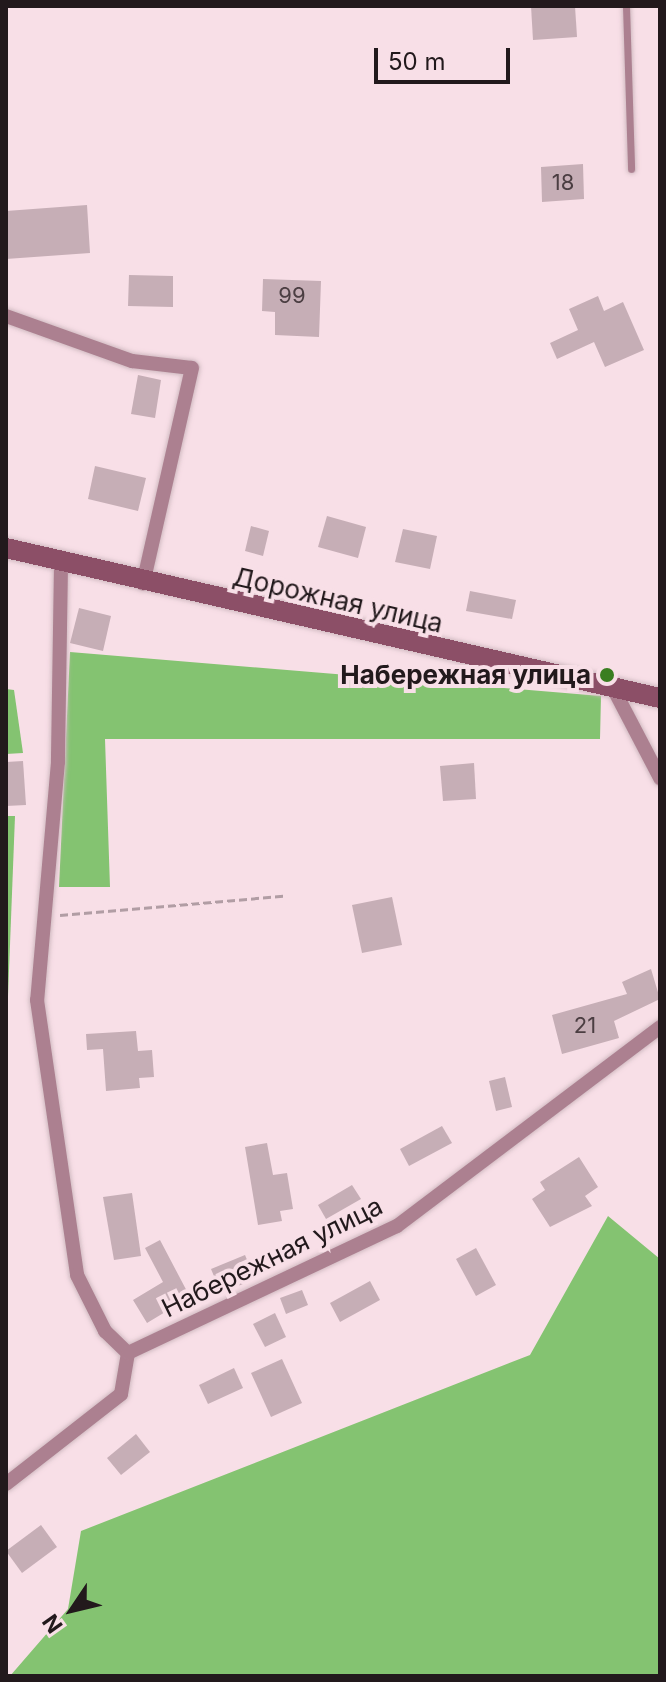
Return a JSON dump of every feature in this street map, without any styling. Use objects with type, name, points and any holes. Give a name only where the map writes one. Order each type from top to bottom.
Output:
[{"type":"street","points":[[6,316],[132,361],[192,368],[143,583]]},
{"type":"street","name":"Дорожная улица","points":[[6,548],[61,565],[660,698]]},
{"type":"street","points":[[6,1484],[121,1394],[128,1353],[105,1331],[77,1275],[37,1000],[40,916],[58,762],[61,565]]},
{"type":"street","points":[[613,688],[660,778]]},
{"type":"street","name":"Набережная улица","points":[[128,1353],[397,1226],[660,1027]]},
{"type":"lane","points":[[626,6],[631,169]]},
{"type":"path","points":[[40,916],[187,909],[283,896]]},
{"type":"green space","points":[[70,652],[601,696],[600,739],[105,739],[110,887],[59,887]]},
{"type":"green space","points":[[6,689],[14,690],[23,753],[6,754]]},
{"type":"green space","points":[[6,816],[15,816],[6,1048]]},
{"type":"green space","points":[[608,1216],[660,1259],[660,1676],[10,1676],[68,1609],[81,1531],[530,1355]]},
{"type":"building","points":[[531,6],[575,6],[577,37],[533,40]]},
{"type":"building","points":[[583,164],[584,199],[542,202],[541,167]]},
{"type":"building","points":[[87,205],[90,253],[6,259],[6,211]]},
{"type":"building","points":[[129,275],[173,276],[173,307],[128,306]]},
{"type":"building","points":[[263,279],[321,281],[319,337],[275,335],[275,312],[262,311]]},
{"type":"building","points":[[598,296],[604,311],[623,302],[644,350],[605,367],[594,342],[557,359],[550,343],[578,330],[569,309]]},
{"type":"building","points":[[138,375],[161,380],[155,418],[131,414]]},
{"type":"building","points":[[95,466],[146,478],[138,511],[88,499]]},
{"type":"building","points":[[327,516],[366,527],[358,558],[318,547]]},
{"type":"building","points":[[251,526],[269,531],[263,556],[245,551]]},
{"type":"building","points":[[403,529],[437,536],[430,569],[395,562]]},
{"type":"building","points":[[470,591],[516,600],[512,619],[466,611]]},
{"type":"building","points":[[79,608],[111,616],[103,651],[70,643]]},
{"type":"building","points":[[23,761],[26,805],[6,806],[6,762]]},
{"type":"building","points":[[474,763],[476,799],[443,801],[440,766]]},
{"type":"building","points":[[392,897],[402,945],[362,953],[352,905]]},
{"type":"building","points":[[651,969],[660,999],[614,1021],[619,1038],[562,1054],[552,1015],[627,994],[622,982]]},
{"type":"building","points":[[136,1031],[138,1051],[152,1050],[154,1077],[139,1078],[140,1088],[106,1091],[103,1049],[87,1050],[86,1034]]},
{"type":"building","points":[[505,1077],[512,1107],[496,1111],[489,1081]]},
{"type":"building","points":[[442,1126],[452,1143],[409,1166],[400,1149]]},
{"type":"building","points":[[267,1143],[273,1175],[287,1173],[293,1209],[280,1211],[282,1221],[258,1225],[245,1147]]},
{"type":"building","points":[[579,1157],[598,1187],[585,1196],[592,1206],[550,1227],[532,1199],[545,1190],[540,1182]]},
{"type":"building","points":[[352,1185],[361,1199],[326,1219],[318,1205]]},
{"type":"building","points":[[132,1193],[141,1256],[114,1260],[103,1197]]},
{"type":"building","points":[[160,1240],[190,1297],[147,1323],[133,1300],[163,1282],[145,1248]]},
{"type":"building","points":[[476,1248],[496,1285],[476,1296],[456,1259]]},
{"type":"building","points":[[245,1255],[255,1279],[221,1293],[211,1269]]},
{"type":"building","points":[[370,1281],[380,1300],[340,1322],[330,1303]]},
{"type":"building","points":[[302,1290],[308,1305],[286,1314],[280,1298]]},
{"type":"building","points":[[275,1313],[286,1337],[265,1347],[253,1324]]},
{"type":"building","points":[[282,1359],[302,1403],[271,1417],[251,1373]]},
{"type":"building","points":[[234,1368],[243,1388],[208,1404],[199,1385]]},
{"type":"building","points":[[136,1434],[150,1452],[121,1475],[107,1458]]},
{"type":"building","points":[[41,1525],[57,1547],[22,1573],[6,1551]]},
{"type":"place","name":"Набережная улица","points":[[607,675]]}]
